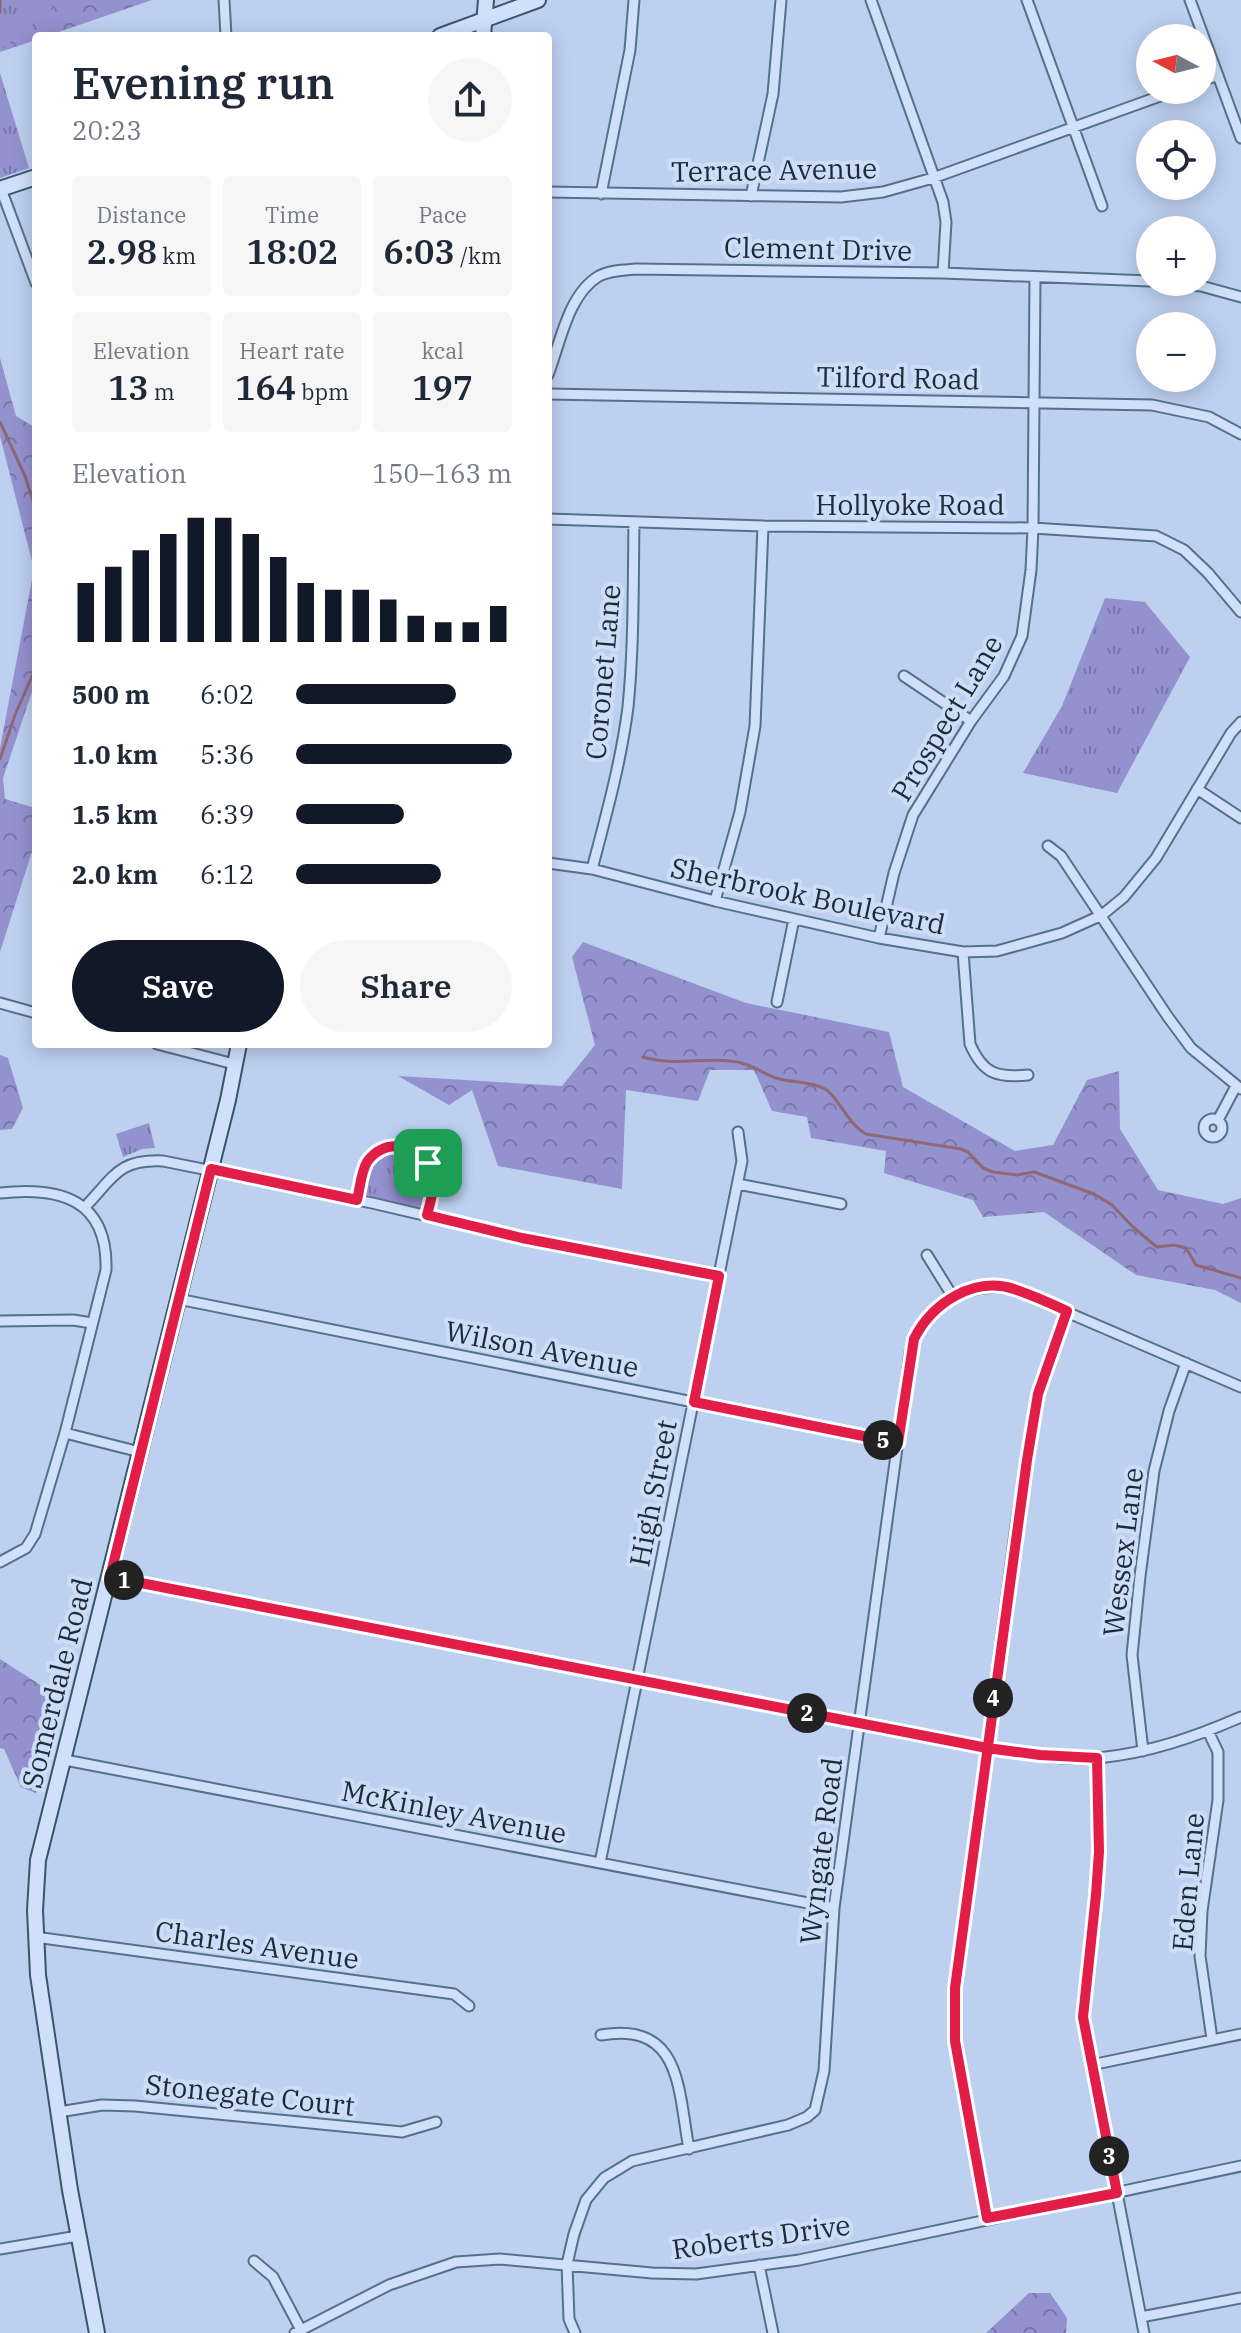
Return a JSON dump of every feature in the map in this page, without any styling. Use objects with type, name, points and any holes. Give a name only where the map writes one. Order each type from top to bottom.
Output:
[{"type":"main road","points":[[484,32],[486,0]]},
{"type":"main road","points":[[451,32],[538,0]]},
{"type":"main road","points":[[0,189],[32,178]]},
{"type":"main road","name":"Somerdale Road","points":[[97,2333],[45,2030],[35,1937],[38,1860],[228,1100],[238,1048]]},
{"type":"street","points":[[224,0],[226,32]]},
{"type":"street","points":[[601,194],[630,50],[634,0]]},
{"type":"street","points":[[751,196],[773,94],[781,0]]},
{"type":"street","points":[[871,0],[943,202],[946,222],[943,273]]},
{"type":"street","points":[[1027,0],[1102,206]]},
{"type":"street","points":[[1190,0],[1241,138]]},
{"type":"street","name":"Terrace Avenue","points":[[552,192],[841,197],[883,192],[933,178],[1139,104]]},
{"type":"street","points":[[0,189],[32,273]]},
{"type":"street","name":"Clement Drive","points":[[552,364],[574,306],[585,289],[599,276],[614,271],[943,273],[1136,281]]},
{"type":"street","name":"Prospect Lane","points":[[879,938],[894,873],[913,815],[971,721],[1004,676],[1022,636],[1033,528],[1035,277]]},
{"type":"street","points":[[1216,290],[1241,297]]},
{"type":"street","name":"Tilford Road","points":[[552,394],[1165,407],[1209,417],[1241,434]]},
{"type":"street","name":"Hollyoke Road","points":[[552,519],[763,526],[1033,528],[1156,536],[1184,550],[1241,612]]},
{"type":"street","name":"Coronet Lane","points":[[592,869],[614,786],[627,709],[633,633],[634,523]]},
{"type":"street","points":[[715,901],[740,812],[755,726],[763,526]]},
{"type":"street","points":[[904,676],[971,721]]},
{"type":"street","name":"Sherbrook Boulevard","points":[[552,864],[592,869],[879,938],[963,952],[997,951],[1062,933],[1102,915],[1124,897],[1156,858],[1231,733],[1241,722]]},
{"type":"street","points":[[1197,789],[1241,818]]},
{"type":"street","points":[[1048,846],[1061,856],[1183,1038],[1238,1088],[1218,1120]]},
{"type":"street","points":[[777,1002],[794,919]]},
{"type":"street","points":[[963,952],[970,1044],[975,1056],[986,1070],[1010,1076],[1028,1075]]},
{"type":"street","points":[[0,1003],[32,1012]]},
{"type":"street","points":[[172,1048],[234,1064]]},
{"type":"street","name":"High Street","points":[[600,1863],[738,1184],[742,1161],[738,1132]]},
{"type":"street","points":[[357,1200],[366,1164],[385,1148],[406,1147],[422,1155],[431,1169],[433,1191],[427,1215]]},
{"type":"street","points":[[85,1207],[125,1166],[140,1160],[163,1161],[427,1215],[522,1238],[719,1276]]},
{"type":"street","points":[[738,1184],[841,1204]]},
{"type":"street","points":[[0,1193],[46,1193],[68,1198],[85,1207],[101,1231],[106,1248],[106,1270],[65,1433],[35,1534],[26,1548],[0,1562]]},
{"type":"street","points":[[927,1255],[953,1297],[981,1287],[1013,1289],[1241,1387]]},
{"type":"street","name":"Wyngate Road","points":[[575,2333],[569,2319],[567,2264],[586,2200],[604,2178],[632,2161],[788,2125],[815,2110],[824,2071],[834,1908],[914,1339],[927,1318],[953,1297]]},
{"type":"street","name":"Wilson Avenue","points":[[178,1299],[898,1443]]},
{"type":"street","points":[[987,2218],[955,2041],[955,1988],[1016,1526],[1038,1394],[1067,1311]]},
{"type":"street","points":[[0,1321],[73,1320],[92,1323]]},
{"type":"street","name":"Wessex Lane","points":[[1143,1751],[1132,1655],[1140,1576],[1154,1471],[1169,1411],[1186,1363]]},
{"type":"street","points":[[65,1433],[140,1452]]},
{"type":"street","points":[[110,1577],[987,1748],[1040,1755],[1097,1758],[1143,1751],[1185,1741],[1241,1717]]},
{"type":"street","name":"Eden Lane","points":[[1208,1731],[1218,1752],[1218,1800],[1202,1911],[1200,1956],[1212,2039]]},
{"type":"street","points":[[1097,1758],[1099,1852],[1083,2017],[1144,2333]]},
{"type":"street","name":"McKinley Avenue","points":[[65,1760],[834,1908]]},
{"type":"street","name":"Charles Avenue","points":[[35,1937],[454,1994],[469,2006]]},
{"type":"street","points":[[601,2035],[616,2032],[643,2035],[655,2041],[666,2053],[673,2068],[689,2149]]},
{"type":"street","points":[[1091,2065],[1241,2034]]},
{"type":"street","name":"Stonegate Court","points":[[59,2112],[102,2105],[135,2106],[402,2132],[436,2122]]},
{"type":"street","name":"Roberts Drive","points":[[298,2332],[389,2285],[456,2262],[500,2259],[696,2274],[799,2260],[1241,2166]]},
{"type":"street","points":[[0,2249],[78,2236]]},
{"type":"street","points":[[254,2261],[273,2277],[298,2332]]},
{"type":"street","points":[[759,2265],[773,2333]]},
{"type":"street","points":[[1141,2317],[1241,2298]]},
{"type":"green space","points":[[0,0],[152,0],[59,32],[32,32],[32,41],[0,52]]},
{"type":"green space","points":[[0,0],[49,0],[53,9],[0,50]]},
{"type":"green space","points":[[0,73],[29,168],[0,178]]},
{"type":"green space","points":[[0,358],[16,416],[32,426],[32,561],[0,436]]},
{"type":"green space","points":[[32,580],[32,692],[3,778],[5,799],[32,807],[32,852],[0,952],[0,748]]},
{"type":"green space","points":[[1105,598],[1145,602],[1190,657],[1117,793],[1023,773],[1062,706]]},
{"type":"green space","points":[[583,942],[746,1003],[889,1032],[903,1087],[1015,1151],[1053,1145],[1087,1080],[1119,1071],[1120,1129],[1158,1190],[1223,1204],[1241,1198],[1241,1303],[1215,1290],[1136,1275],[1044,1212],[983,1217],[973,1200],[884,1173],[886,1151],[811,1138],[807,1117],[772,1111],[754,1070],[710,1070],[698,1101],[626,1090],[622,1189],[498,1166],[472,1090],[449,1105],[398,1076],[562,1086],[595,1045],[572,957]]},
{"type":"green space","points":[[0,1055],[8,1058],[23,1108],[12,1129],[0,1130]]},
{"type":"green space","points":[[149,1123],[155,1148],[142,1149],[123,1157],[116,1134]]},
{"type":"green space","points":[[406,1147],[431,1169],[427,1215],[357,1200],[363,1173],[377,1153]]},
{"type":"green space","points":[[0,1659],[59,1697],[36,1793],[21,1787],[4,1749],[0,1748]]},
{"type":"green space","points":[[1029,2293],[1050,2293],[1067,2318],[1066,2333],[986,2333]]},
{"type":"waterway","points":[[0,0],[0,12]]},
{"type":"waterway","points":[[0,422],[32,498]]},
{"type":"waterway","points":[[0,759],[32,676]]},
{"type":"waterway","points":[[643,1057],[665,1061],[736,1062],[776,1078],[819,1086],[829,1092],[853,1123],[866,1134],[961,1149],[983,1168],[993,1172],[1017,1175],[1034,1172],[1094,1194],[1112,1205],[1157,1247],[1174,1245],[1186,1248],[1196,1265],[1241,1278]]},
{"type":"route","points":[[428,1163],[422,1155],[406,1147],[385,1148],[366,1164],[357,1200],[211,1169],[110,1577],[987,1748],[1097,1758],[1099,1852],[1083,2017],[1117,2193],[987,2218],[955,2041],[955,1988],[973,1856],[987,1748],[1016,1526],[1038,1394],[1067,1311],[1000,1286],[968,1290],[940,1307],[927,1318],[914,1339],[898,1443],[694,1402],[719,1276],[522,1238],[427,1215],[433,1191],[433,1177],[428,1163]]}]
